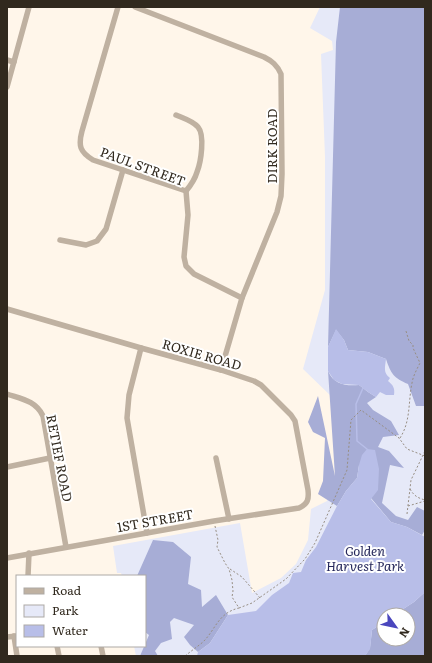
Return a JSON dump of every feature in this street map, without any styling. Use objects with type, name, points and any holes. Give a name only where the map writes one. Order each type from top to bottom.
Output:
[{"type":"street","points":[[7,88],[29,7]]},
{"type":"street","name":"PAUL STREET","points":[[118,7],[80,140],[82,150],[93,160],[186,191],[188,215],[184,257],[186,266],[194,274],[242,298]]},
{"type":"street","name":"DIRK ROAD","points":[[135,7],[264,57],[277,66],[281,74],[281,196],[277,212],[242,298],[221,370]]},
{"type":"street","points":[[7,60],[14,62]]},
{"type":"street","points":[[176,115],[195,124],[201,134],[199,167],[193,182],[186,191]]},
{"type":"street","points":[[60,240],[86,246],[97,241],[106,229],[123,170]]},
{"type":"street","name":"ROXIE ROAD","points":[[7,309],[221,370],[254,381],[291,415],[295,421],[308,490],[308,500],[306,504]]},
{"type":"street","points":[[141,348],[129,395],[127,418],[147,533]]},
{"type":"street","name":"RETIEF ROAD","points":[[7,394],[29,401],[40,410],[43,416],[66,547]]},
{"type":"street","points":[[7,468],[50,458]]},
{"type":"street","points":[[216,458],[229,519]]},
{"type":"street","name":"1ST STREET","points":[[7,558],[214,521],[299,508],[306,504]]},
{"type":"street","points":[[28,575],[29,553]]},
{"type":"street","points":[[7,637],[16,636]]},
{"type":"path","points":[[400,438],[406,427],[409,414],[412,382],[420,363],[409,341],[406,331]]},
{"type":"path","points":[[185,656],[203,642],[222,616],[231,610],[252,603],[260,598],[286,579],[305,559],[315,543],[347,470],[351,420],[361,410],[400,438],[407,449],[425,456]]},
{"type":"path","points":[[408,514],[411,480],[425,451]]},
{"type":"path","points":[[410,488],[413,495],[425,501]]},
{"type":"path","points":[[408,506],[425,501]]},
{"type":"path","points":[[214,521],[214,529],[218,540],[217,547],[225,563],[229,568],[242,577],[260,598]]},
{"type":"path","points":[[229,568],[233,592],[232,597],[239,608]]},
{"type":"green space","name":"Golden Harvest Park","points":[[320,7],[425,7],[425,656],[136,656],[134,647],[146,647],[146,575],[122,575],[121,573],[117,573],[113,546],[240,523],[252,593],[281,578],[296,564],[308,540],[311,509],[327,501],[335,481],[333,398],[303,369],[325,290],[325,157],[321,54],[333,50],[332,41],[310,28]]},
{"type":"shaded area","points":[[340,7],[425,7],[425,406],[416,406],[408,384],[399,380],[394,375],[386,359],[368,352],[348,350],[344,340],[336,330],[328,347],[336,42]]},
{"type":"shaded area","points":[[328,371],[337,382],[345,385],[359,385],[376,397],[367,403],[373,410],[391,421],[399,435],[383,437],[378,447],[389,451],[404,468],[390,465],[382,503],[396,516],[408,520],[417,507],[425,511],[425,530],[422,535],[407,527],[391,522],[371,498],[359,465],[357,478],[346,491],[337,506],[318,494],[323,481],[325,438],[313,432],[308,422],[318,396],[335,476]]},
{"type":"shaded area","points":[[153,540],[173,542],[191,557],[188,584],[201,590],[202,607],[216,595],[228,615],[210,643],[198,652],[184,637],[194,625],[174,618],[170,622],[172,639],[161,643],[155,651],[158,656],[140,656],[144,647],[146,647],[146,642],[149,635],[146,633],[146,575],[137,575]]},
{"type":"shaded area","points":[[425,592],[425,656],[365,656],[370,648],[372,630],[376,627],[376,647],[416,647],[416,607],[406,607]]},
{"type":"water","points":[[336,329],[344,340],[348,350],[368,352],[386,359],[385,372],[390,378],[388,381],[393,387],[394,395],[386,395],[380,392],[376,397],[359,385],[342,384],[334,380],[328,371],[328,347]]},
{"type":"water","points":[[367,449],[375,450],[379,469],[378,490],[371,499],[391,522],[407,527],[425,537],[425,592],[406,607],[376,607],[376,627],[372,630],[370,649],[365,656],[197,656],[198,652],[210,643],[228,615],[256,611],[272,595],[289,583],[293,573],[301,572],[306,560],[316,547],[337,506],[346,491],[357,478],[362,455]]},
{"type":"waterway","points":[[363,388],[356,404],[357,441],[367,449]]}]
